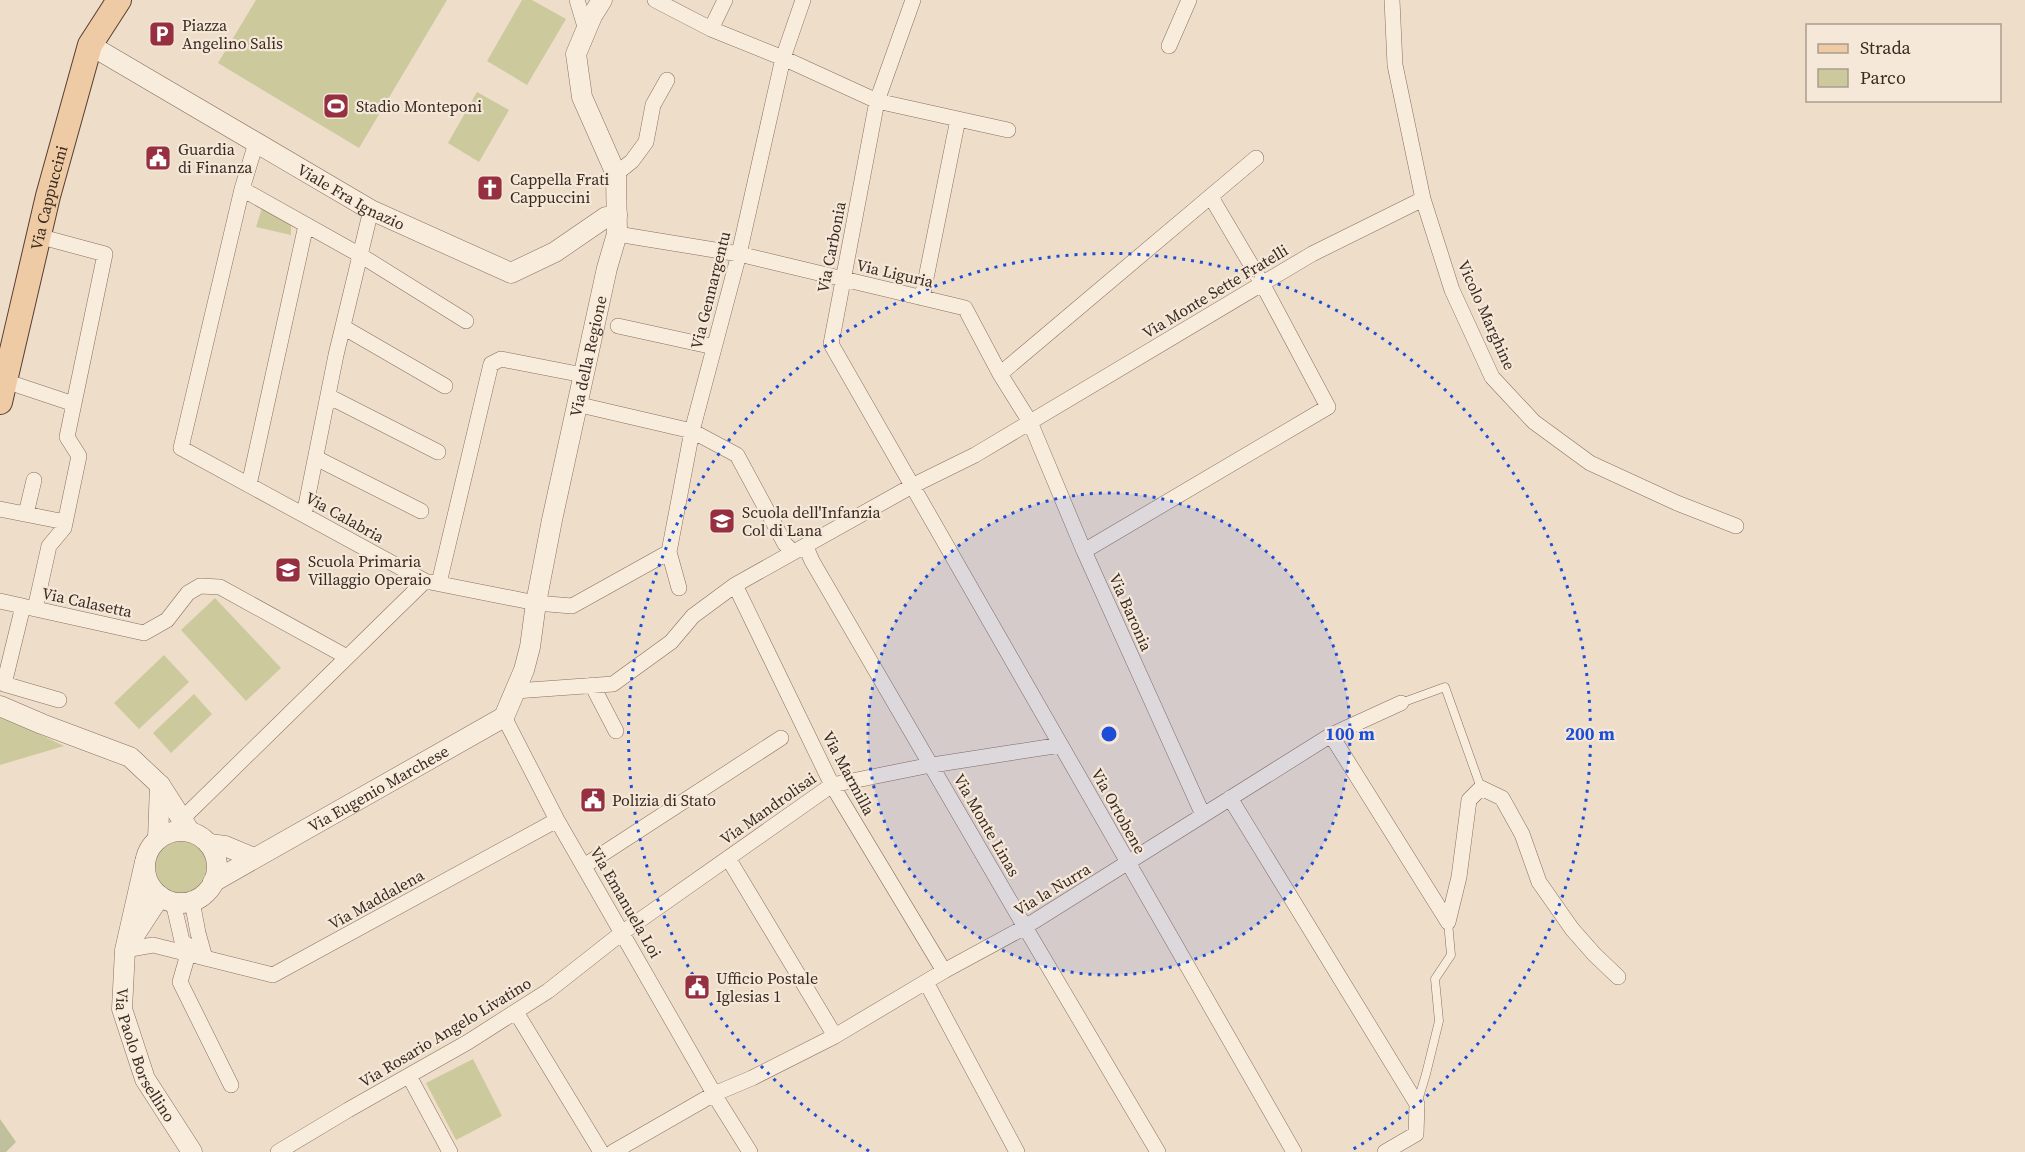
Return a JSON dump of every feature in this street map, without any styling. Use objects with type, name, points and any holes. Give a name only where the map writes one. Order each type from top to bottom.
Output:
[{"type":"main road","name":"Via Cappuccini","points":[[2,392],[48,196],[90,45],[119,0]]},
{"type":"street","points":[[577,0],[586,30]]},
{"type":"street","name":"Via della Regione","points":[[504,717],[524,670],[530,647],[536,603],[576,404],[617,224],[616,174],[582,97],[576,54],[602,0]]},
{"type":"street","points":[[655,0],[711,29],[783,58],[877,101],[1008,130]]},
{"type":"street","points":[[711,29],[725,0]]},
{"type":"street","name":"Via Gennargentu","points":[[669,552],[692,431],[739,254],[783,58],[803,0]]},
{"type":"street","name":"Via Carbonia","points":[[912,486],[831,344],[877,101],[913,0]]},
{"type":"street","points":[[1169,46],[1189,0]]},
{"type":"street","name":"Vicolo Marghine","points":[[1392,0],[1395,65],[1423,199],[1452,290],[1492,377],[1534,422],[1590,463],[1677,503],[1736,526]]},
{"type":"street","name":"Viale Fra Ignazio","points":[[90,45],[372,210],[511,273],[555,252],[606,217],[617,224]]},
{"type":"street","points":[[616,174],[632,161],[646,142],[653,105],[667,80]]},
{"type":"street","points":[[922,298],[958,119]]},
{"type":"street","points":[[256,143],[242,189],[360,255],[466,321]]},
{"type":"street","points":[[1000,374],[1256,158]]},
{"type":"street","name":"Via Calabria","points":[[242,189],[181,448],[432,582],[536,603],[572,606],[669,552]]},
{"type":"street","points":[[1084,551],[1328,407],[1263,285],[1211,197]]},
{"type":"street","name":"Via Monte Sette Fratelli","points":[[515,691],[613,684],[671,642],[693,616],[735,585],[912,486],[975,455],[1312,254],[1423,199]]},
{"type":"street","points":[[304,515],[343,327],[372,210]]},
{"type":"street","name":"Via Liguria","points":[[617,224],[965,308],[1000,374],[1030,422]]},
{"type":"street","points":[[249,485],[306,225]]},
{"type":"street","points":[[38,236],[105,254],[67,437],[79,456],[64,528],[49,546],[4,684],[59,700]]},
{"type":"street","points":[[618,326],[714,347]]},
{"type":"street","points":[[343,327],[445,386]]},
{"type":"street","points":[[0,706],[129,757],[160,785],[186,825],[209,844],[216,862],[213,882],[201,897],[175,900],[153,890],[148,881],[145,862],[152,845],[168,833],[179,831],[186,825],[347,657],[432,582],[491,364],[501,359],[583,375]]},
{"type":"street","points":[[2,392],[74,404]]},
{"type":"street","points":[[328,396],[438,452]]},
{"type":"street","points":[[576,404],[692,431],[737,455],[785,544],[799,549]]},
{"type":"street","name":"Via Baronia","points":[[1030,422],[1084,551],[1203,815]]},
{"type":"street","points":[[316,458],[421,511]]},
{"type":"street","points":[[26,514],[34,480]]},
{"type":"street","name":"Via Ortobene","points":[[912,486],[1294,1152]]},
{"type":"street","points":[[0,508],[65,522]]},
{"type":"street","name":"Via Monte Linas","points":[[799,549],[812,561],[1158,1152]]},
{"type":"street","points":[[669,552],[679,588]]},
{"type":"street","name":"Via Marmilla","points":[[735,585],[832,785],[944,971]]},
{"type":"street","name":"Via Calasetta","points":[[0,602],[144,633],[167,620],[188,593],[200,586],[220,587],[347,657]]},
{"type":"street","points":[[592,685],[616,731]]},
{"type":"street","name":"Via la Nurra","points":[[613,1152],[836,1036],[944,971],[1025,927],[1331,735],[1401,703]]},
{"type":"street","name":"Via Emanuela Loi","points":[[504,717],[557,820],[717,1099],[750,1152]]},
{"type":"street","name":"Via Eugenio Marchese","points":[[213,882],[504,717]]},
{"type":"street","points":[[1331,735],[1448,922]]},
{"type":"street","points":[[584,866],[781,738]]},
{"type":"street","name":"Via Mandrolisai","points":[[623,932],[832,785],[932,765],[1061,745]]},
{"type":"street","points":[[158,839],[160,785]]},
{"type":"street","points":[[1448,922],[1459,877],[1469,800],[1481,788],[1502,798],[1522,834],[1539,882],[1572,929],[1618,976]]},
{"type":"street","points":[[1230,798],[1417,1104],[1416,1134],[1405,1147],[1384,1152]]},
{"type":"street","name":"Via Maddalena","points":[[125,950],[153,945],[273,975],[557,820]]},
{"type":"street","points":[[209,844],[225,846],[254,858]]},
{"type":"street","points":[[728,858],[836,1036]]},
{"type":"street","name":"Via Paolo Borsellino","points":[[145,862],[125,950],[122,1009],[145,1079],[192,1152]]},
{"type":"street","points":[[125,950],[175,900]]},
{"type":"street","name":"Via Maddalena","points":[[175,900],[182,941],[205,958]]},
{"type":"street","name":"Via Rosario Angelo Livatino","points":[[278,1152],[516,1012],[548,991],[623,932]]},
{"type":"street","points":[[188,954],[180,982],[231,1085]]},
{"type":"street","points":[[926,982],[1017,1152]]},
{"type":"street","points":[[516,1012],[602,1152]]},
{"type":"street","points":[[409,1076],[450,1152]]},
{"type":"lane","points":[[1401,703],[1445,687],[1481,788]]},
{"type":"lane","points":[[1417,1104],[1439,1021],[1435,980],[1451,955],[1448,922]]},
{"type":"green space","name":"Stadio Monteponi","points":[[256,0],[447,0],[359,148],[218,63]]},
{"type":"green space","points":[[522,0],[532,0],[566,19],[527,85],[487,61]]},
{"type":"green space","points":[[477,92],[509,110],[479,162],[448,143]]},
{"type":"green space","points":[[262,208],[291,222],[291,235],[256,227]]},
{"type":"green space","points":[[215,598],[281,668],[246,701],[181,630]]},
{"type":"green space","points":[[164,655],[189,682],[139,729],[114,703]]},
{"type":"green space","points":[[194,694],[212,714],[171,753],[153,733]]},
{"type":"green space","points":[[0,715],[64,746],[0,765]]},
{"type":"green space","points":[[176,841],[186,841],[195,845],[203,853],[207,867],[203,881],[195,889],[186,893],[176,893],[167,889],[159,881],[155,872],[155,862],[159,853],[167,845]]},
{"type":"green space","points":[[473,1059],[502,1116],[456,1140],[426,1083]]},
{"type":"green space","points":[[0,1119],[16,1142],[6,1152],[0,1152]]},
{"type":"place","name":"Piazza Angelino Salis","points":[[162,34]]},
{"type":"place","name":"Stadio Monteponi","points":[[336,106]]},
{"type":"place","name":"Guardia di Finanza","points":[[158,158]]},
{"type":"place","name":"Cappella Frati Cappuccini","points":[[490,188]]},
{"type":"place","name":"Scuola dell'Infanzia Col di Lana","points":[[722,521]]},
{"type":"place","name":"Scuola Primaria Villaggio Operaio","points":[[288,570]]},
{"type":"place","name":"Polizia di Stato","points":[[593,800]]},
{"type":"place","name":"Ufficio Postale Iglesias 1","points":[[697,987]]}]
